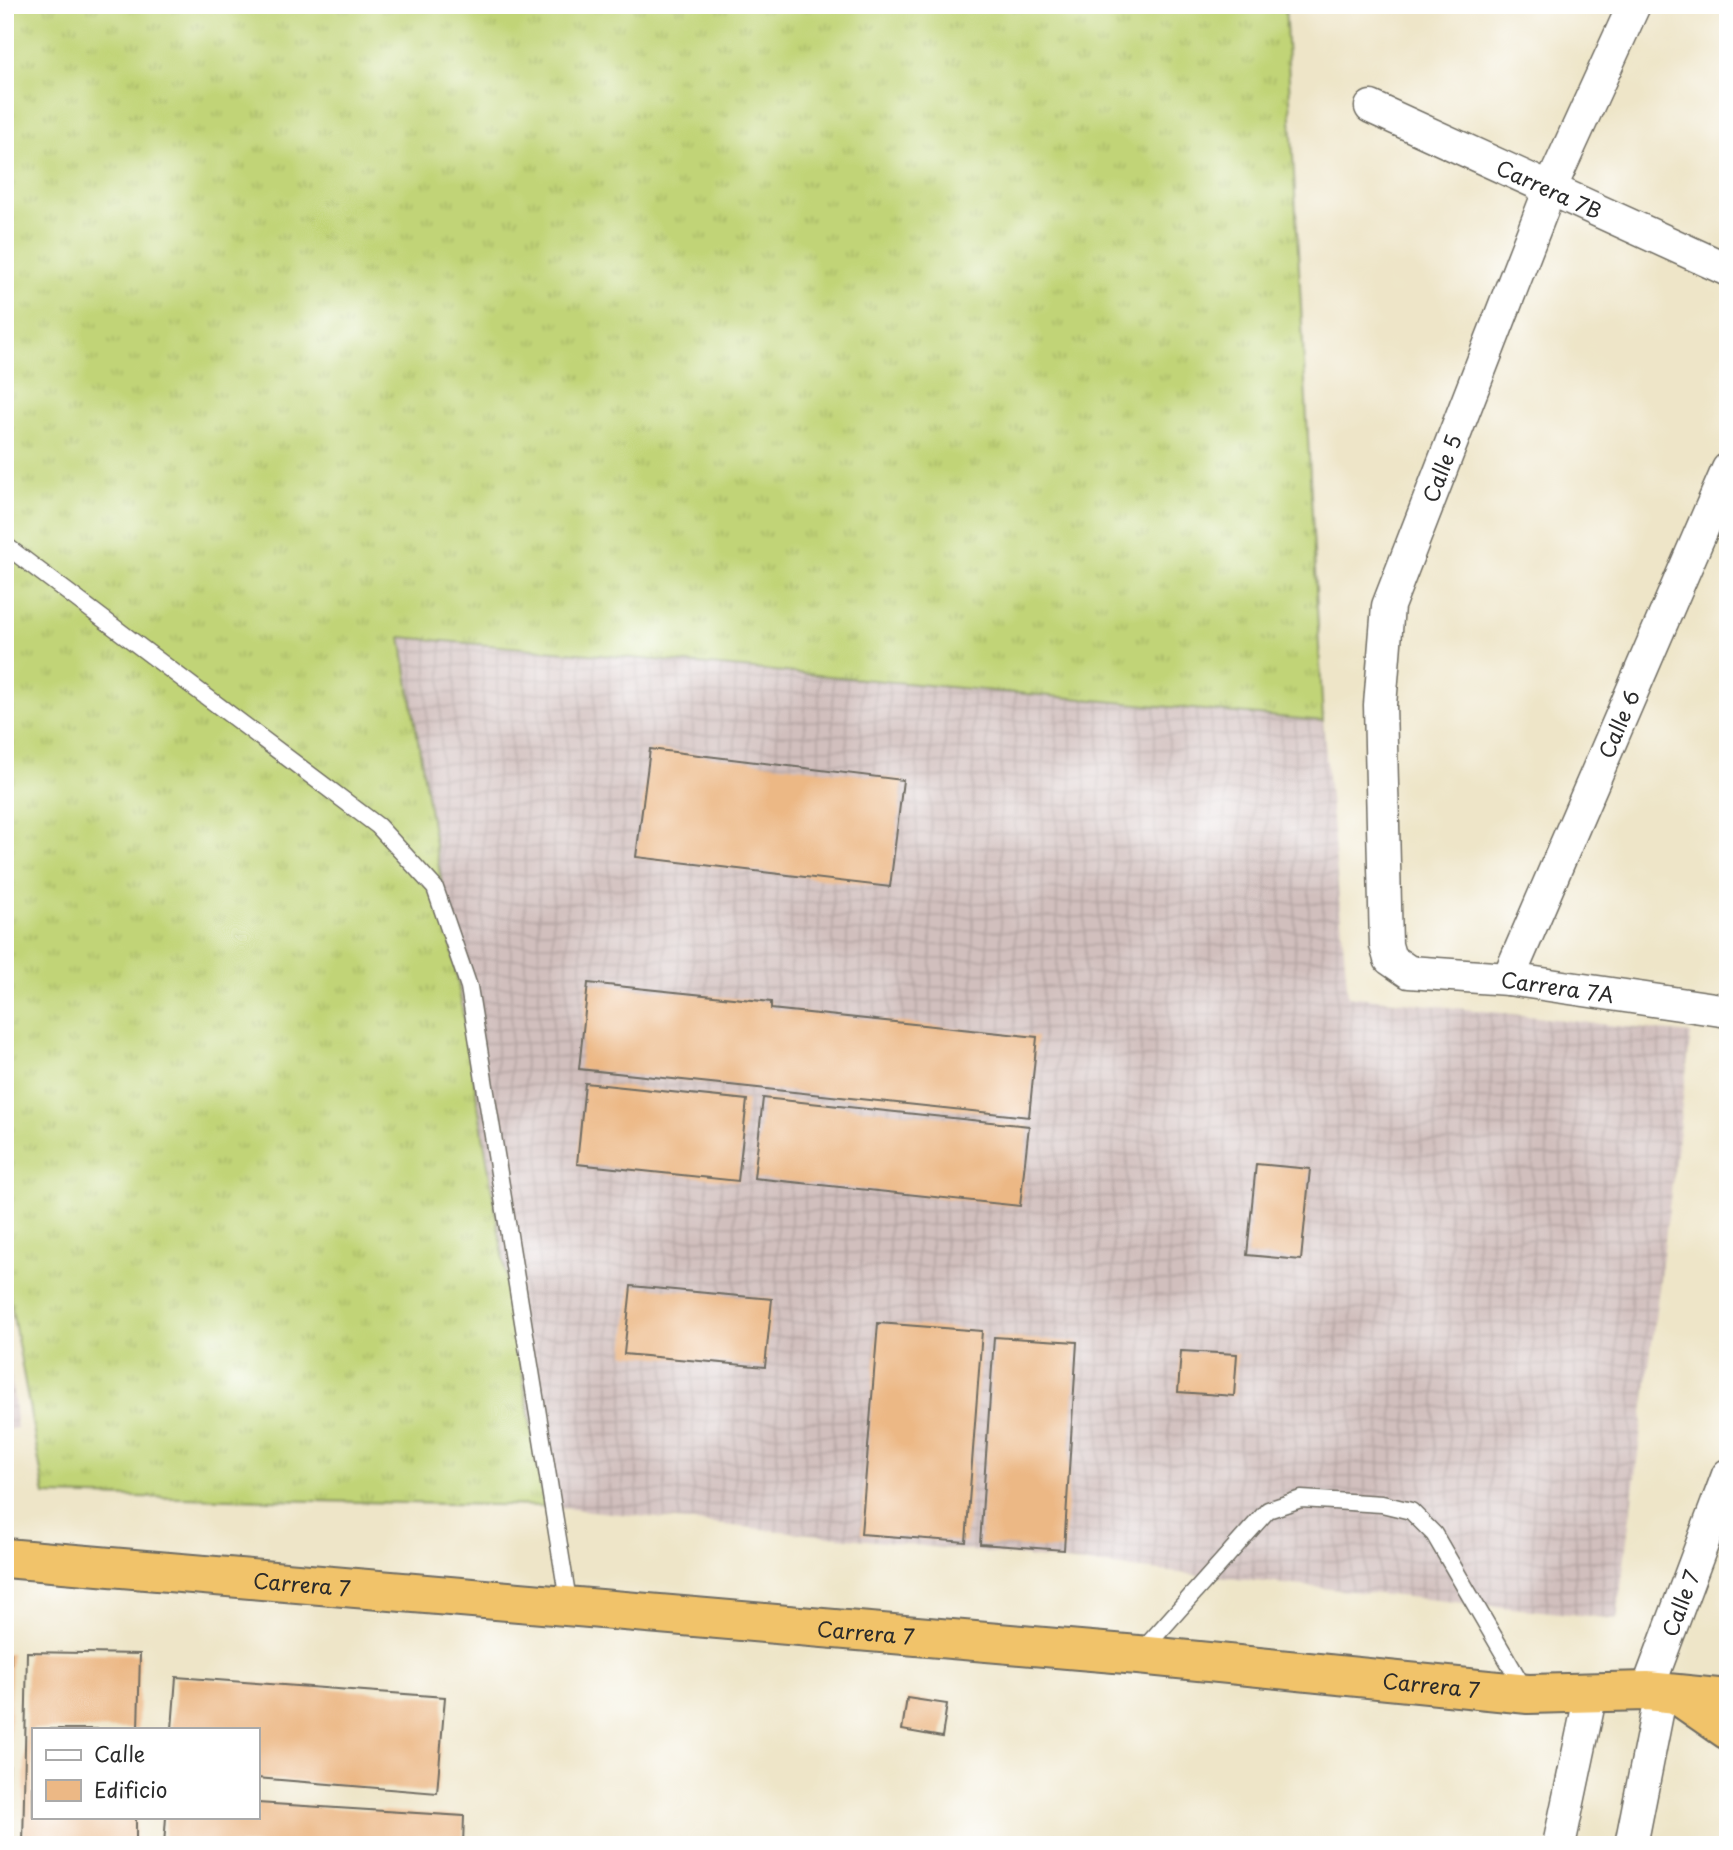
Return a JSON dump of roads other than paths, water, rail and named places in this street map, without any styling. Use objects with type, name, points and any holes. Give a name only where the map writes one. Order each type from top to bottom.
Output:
[{"type":"highway","name":"Carrera 7","points":[[5,1558],[1138,1655],[1528,1694],[1662,1693],[1728,1699]]},
{"type":"highway","points":[[1662,1693],[1728,1730]]},
{"type":"street","name":"Calle 5","points":[[1390,959],[1386,945],[1380,705],[1388,606],[1550,189],[1634,5]]},
{"type":"street","name":"Carrera 7B","points":[[1371,107],[1728,270]]},
{"type":"street","name":"Calle 6","points":[[1508,979],[1728,469]]},
{"type":"street","name":"Carrera 7A","points":[[1390,959],[1409,972],[1508,979],[1728,1012]]},
{"type":"street","name":"Calle 7","points":[[1631,1845],[1662,1693],[1728,1475]]},
{"type":"street","points":[[1559,1845],[1591,1693]]},
{"type":"lane","points":[[5,545],[296,761],[378,826],[435,888],[469,987],[569,1607]]},
{"type":"lane","points":[[1138,1655],[1268,1510],[1301,1499],[1382,1504],[1411,1511],[1434,1534],[1528,1694]]}]
